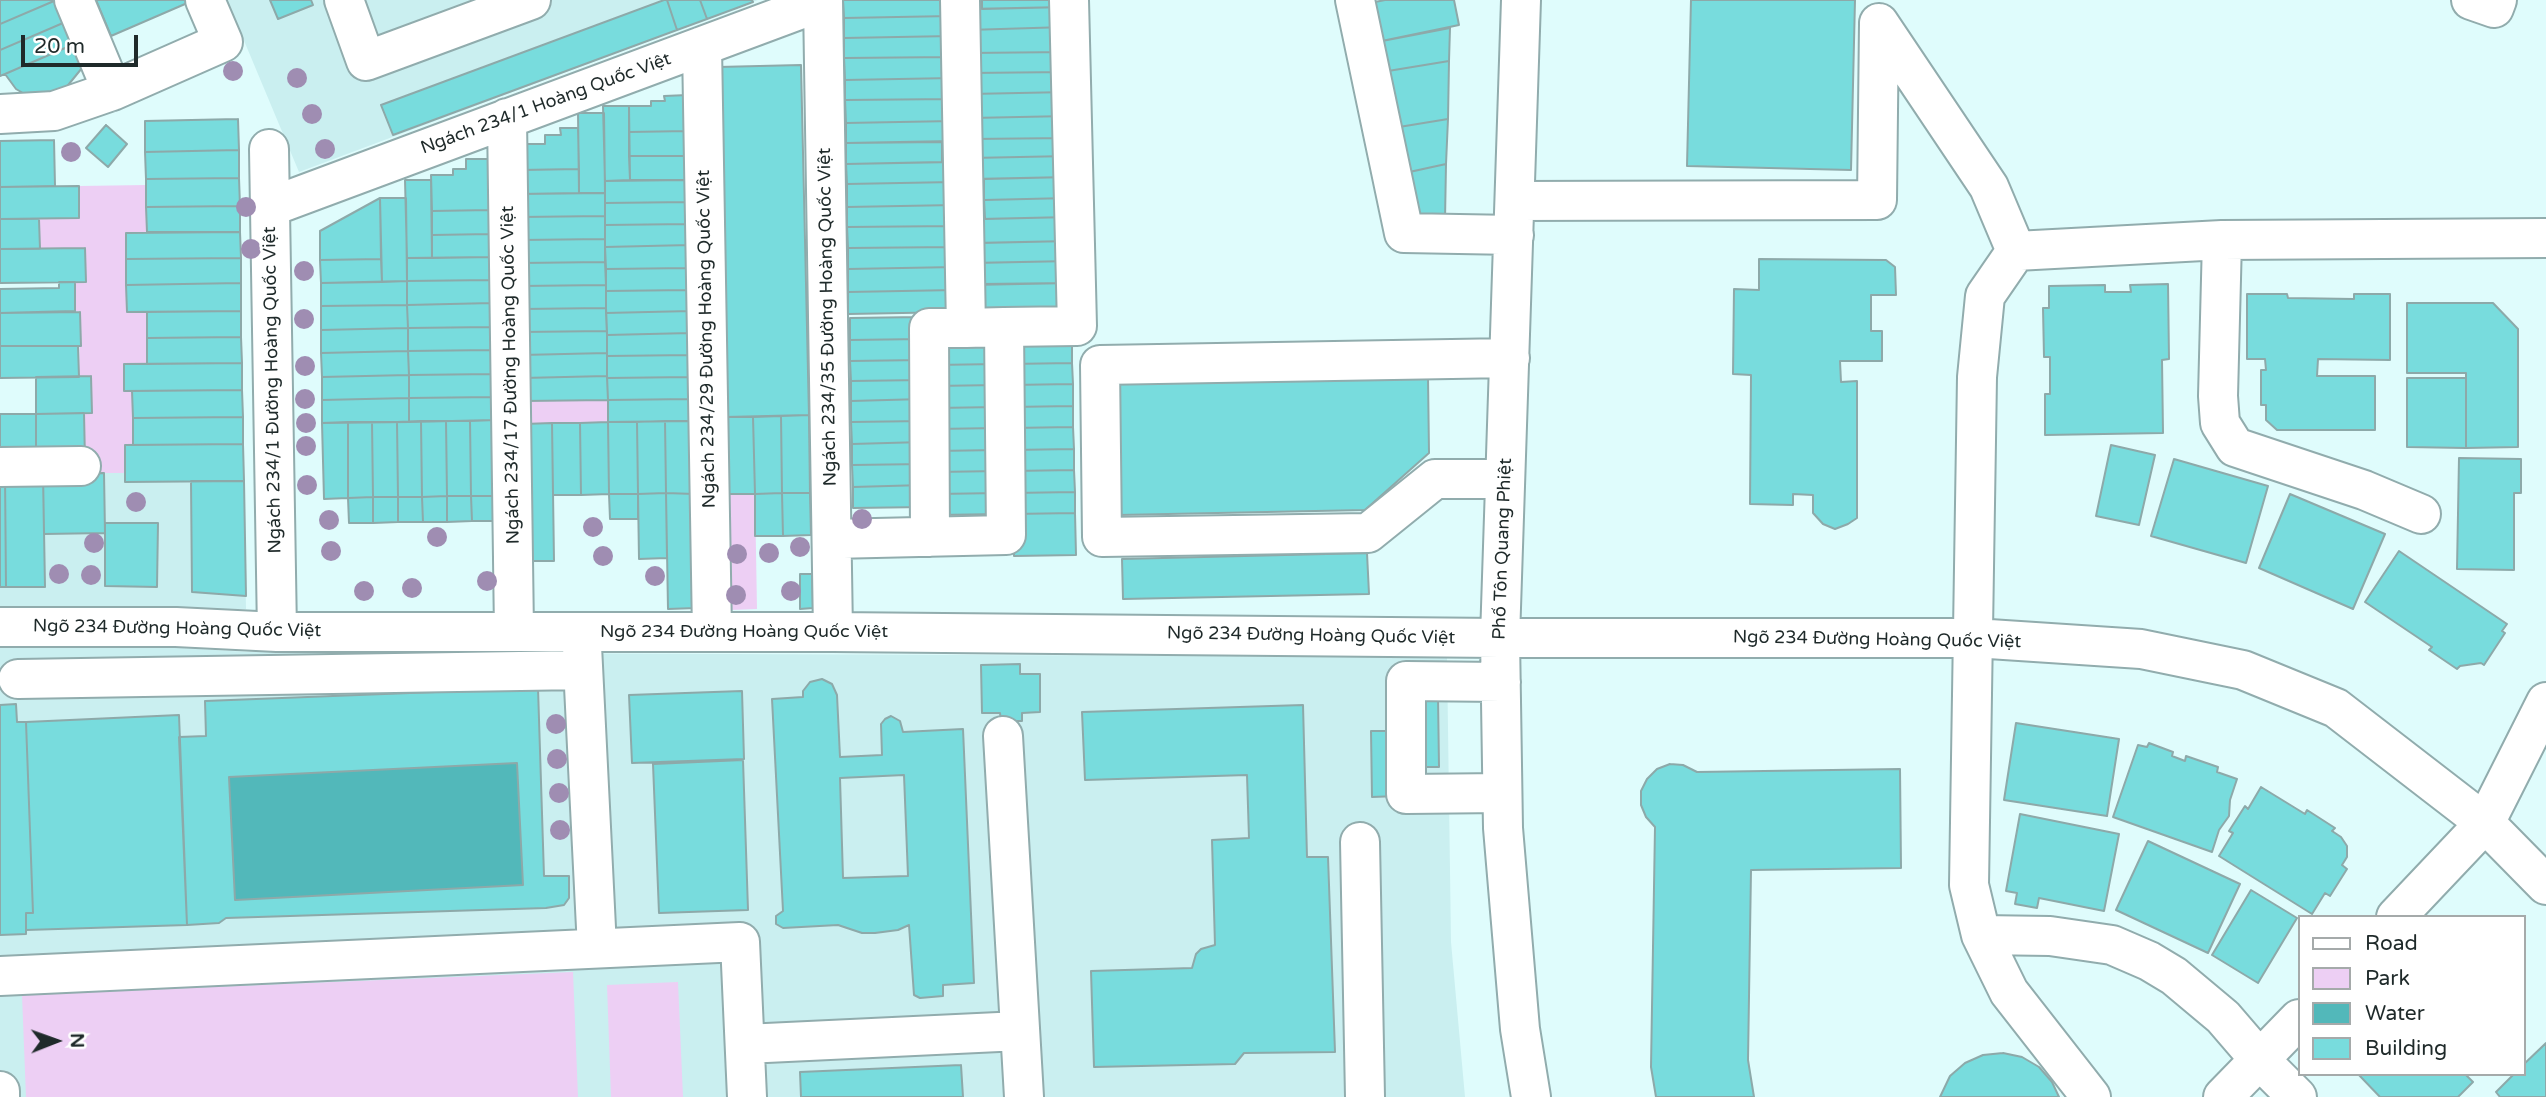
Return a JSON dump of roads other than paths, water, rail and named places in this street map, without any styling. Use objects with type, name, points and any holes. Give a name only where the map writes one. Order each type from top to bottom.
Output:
[{"type":"street","points":[[74,0],[102,95]]},
{"type":"street","points":[[0,114],[54,111],[102,95],[223,42],[205,0]]},
{"type":"street","points":[[344,0],[366,61],[531,0]]},
{"type":"street","points":[[960,0],[966,328]]},
{"type":"street","points":[[930,537],[929,328],[1077,326],[1069,0]]},
{"type":"street","points":[[1355,0],[1404,233],[1514,218],[1877,200],[1879,23],[1989,187],[2016,251]]},
{"type":"street","name":"Phố Tôn Quang Phiệt","points":[[1521,0],[1500,638],[1503,828],[1520,1028],[1531,1097]]},
{"type":"street","points":[[2471,0],[2494,9],[2497,0]]},
{"type":"street","name":"Ngách 234/1 Hoàng Quốc Việt","points":[[270,207],[823,1]]},
{"type":"street","name":"Ngách 234/35 Đường Hoàng Quốc Việt","points":[[823,1],[833,632]]},
{"type":"street","name":"Ngách 234/29 Đường Hoàng Quốc Việt","points":[[702,46],[712,632]]},
{"type":"street","name":"Ngách 234/17 Đường Hoàng Quốc Việt","points":[[507,118],[514,632]]},
{"type":"street","name":"Ngách 234/1 Đường Hoàng Quốc Việt","points":[[269,149],[277,632]]},
{"type":"street","points":[[2016,251],[2222,240],[2546,238]]},
{"type":"street","points":[[2222,240],[2218,396],[2220,423],[2235,447],[2364,491],[2421,514]]},
{"type":"street","points":[[2016,251],[1986,296],[1977,377],[1969,885],[1980,934],[2009,992],[2091,1097]]},
{"type":"street","points":[[832,539],[1006,535],[1004,327]]},
{"type":"street","points":[[1505,479],[1435,479],[1368,533],[1102,537],[1100,365],[1510,358]]},
{"type":"street","points":[[0,467],[81,466]]},
{"type":"street","name":"Ngõ 234 Đường Hoàng Quốc Việt","points":[[0,627],[176,627],[277,632],[1974,638],[2141,649],[2243,670],[2336,708],[2485,823],[2546,885]]},
{"type":"street","points":[[582,632],[597,948]]},
{"type":"street","points":[[18,679],[583,670]]},
{"type":"street","points":[[1501,682],[1406,681],[1406,794],[1503,793]]},
{"type":"street","points":[[2398,915],[2485,823],[2546,702]]},
{"type":"street","points":[[1003,736],[1024,1097]]},
{"type":"street","points":[[1360,842],[1365,1097]]},
{"type":"street","points":[[1980,934],[2050,936],[2112,945],[2149,961],[2174,976],[2223,1017],[2297,1097]]},
{"type":"street","points":[[0,976],[740,942],[747,1097]]},
{"type":"street","points":[[2223,1097],[2298,1020]]},
{"type":"street","points":[[745,1044],[1020,1031]]},
{"type":"street","points":[[0,1091],[0,1097]]},
{"type":"water","points":[[517,763],[523,885],[235,900],[229,777]]}]
